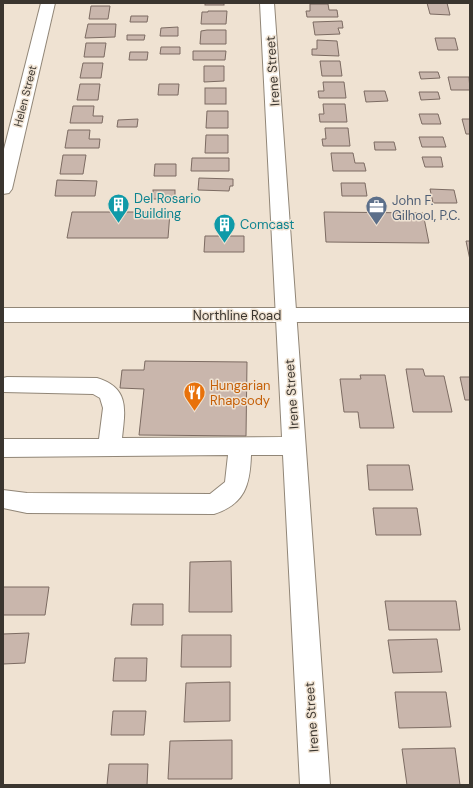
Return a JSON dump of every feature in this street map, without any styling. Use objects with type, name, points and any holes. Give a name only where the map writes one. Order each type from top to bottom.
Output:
[{"type":"street","name":"Helen Street","points":[[3,188],[48,3]]},
{"type":"street","name":"Irene Street","points":[[267,3],[315,785]]},
{"type":"street","name":"Northline Road","points":[[3,315],[470,315]]},
{"type":"street","points":[[7,385],[97,386],[110,394],[114,408],[110,448]]},
{"type":"street","points":[[3,499],[27,503],[214,504],[230,495],[238,482],[240,446]]},
{"type":"street","points":[[3,448],[294,446]]},
{"type":"building","points":[[205,3],[224,3],[224,5],[205,5]]},
{"type":"building","points":[[427,3],[447,3],[450,15],[430,14]]},
{"type":"building","points":[[310,4],[328,4],[329,10],[337,10],[338,17],[307,17],[306,11],[310,11]]},
{"type":"building","points":[[91,6],[110,6],[108,19],[89,19]]},
{"type":"building","points":[[227,11],[226,24],[201,24],[202,12]]},
{"type":"building","points":[[131,16],[148,16],[147,22],[130,22]]},
{"type":"building","points":[[342,21],[343,28],[338,28],[340,34],[315,35],[313,22]]},
{"type":"building","points":[[88,24],[116,24],[115,37],[85,38]]},
{"type":"building","points":[[178,27],[178,36],[160,36],[161,28]]},
{"type":"building","points":[[226,30],[226,44],[200,44],[201,31]]},
{"type":"building","points":[[127,35],[145,35],[144,40],[127,40]]},
{"type":"building","points":[[435,38],[455,38],[458,50],[438,50]]},
{"type":"building","points":[[317,40],[337,41],[339,56],[312,55],[312,49],[317,49]]},
{"type":"building","points":[[86,43],[106,43],[104,57],[84,57]]},
{"type":"building","points":[[161,47],[180,47],[180,54],[160,54]]},
{"type":"building","points":[[193,51],[226,51],[225,60],[193,60]]},
{"type":"building","points":[[130,52],[148,52],[147,60],[129,60]]},
{"type":"building","points":[[320,61],[340,61],[342,76],[322,76]]},
{"type":"building","points":[[83,63],[103,63],[101,78],[80,78]]},
{"type":"building","points":[[204,66],[224,66],[224,81],[204,82]]},
{"type":"building","points":[[419,72],[438,72],[440,78],[421,79]]},
{"type":"building","points":[[448,77],[469,77],[470,90],[451,90]]},
{"type":"building","points":[[323,82],[344,82],[346,98],[319,98],[318,91],[324,91]]},
{"type":"building","points":[[80,84],[100,84],[98,100],[77,100]]},
{"type":"building","points":[[159,84],[179,84],[178,95],[158,95]]},
{"type":"building","points":[[205,88],[226,88],[226,104],[205,104]]},
{"type":"building","points":[[364,91],[385,91],[388,101],[366,102]]},
{"type":"building","points":[[419,92],[438,92],[440,99],[421,100]]},
{"type":"building","points":[[323,104],[345,104],[347,122],[320,122],[319,114],[324,114]]},
{"type":"building","points":[[73,106],[94,106],[93,116],[103,116],[102,123],[70,123]]},
{"type":"building","points":[[207,111],[228,111],[228,128],[206,128]]},
{"type":"building","points":[[419,114],[438,114],[441,124],[422,124]]},
{"type":"building","points":[[138,119],[137,127],[117,127],[118,120]]},
{"type":"building","points":[[462,119],[470,119],[470,134],[466,134]]},
{"type":"building","points":[[325,128],[348,128],[350,146],[323,146],[322,139],[326,139]]},
{"type":"building","points":[[68,130],[90,130],[89,139],[100,139],[99,148],[65,148]]},
{"type":"building","points":[[206,135],[228,135],[228,153],[205,153]]},
{"type":"building","points":[[419,137],[443,137],[446,147],[422,147]]},
{"type":"building","points":[[374,142],[394,142],[396,150],[375,150]]},
{"type":"building","points":[[331,153],[353,153],[355,163],[364,163],[366,171],[333,171]]},
{"type":"building","points":[[63,155],[86,155],[83,174],[60,174]]},
{"type":"building","points":[[422,157],[441,157],[443,167],[425,167]]},
{"type":"building","points":[[192,158],[229,158],[229,171],[191,171]]},
{"type":"building","points":[[155,164],[176,164],[176,176],[154,176]]},
{"type":"building","points":[[199,178],[233,179],[233,186],[230,186],[229,191],[198,190]]},
{"type":"building","points":[[57,180],[97,181],[95,196],[55,196]]},
{"type":"building","points":[[341,183],[365,183],[367,196],[342,196]]},
{"type":"building","points":[[430,189],[454,190],[457,203],[433,203]]},
{"type":"building","points":[[153,190],[175,190],[175,199],[153,199]]},
{"type":"building","name":"Del Rosario Building","points":[[72,212],[170,212],[168,238],[67,238]]},
{"type":"building","name":"John F. Gilhool, P.C.","points":[[324,212],[423,213],[429,243],[326,242]]},
{"type":"building","name":"Comcast","points":[[205,236],[244,236],[244,252],[204,252]]},
{"type":"building","points":[[466,241],[470,241],[470,260]]},
{"type":"building","name":"Hungarian Rhapsody","points":[[145,361],[247,362],[246,436],[139,435],[144,389],[120,388],[122,370],[144,370]]},
{"type":"building","points":[[406,369],[423,369],[425,376],[444,376],[452,412],[413,412]]},
{"type":"building","points":[[360,375],[385,375],[394,428],[360,428],[358,412],[344,412],[340,379],[361,379]]},
{"type":"building","points":[[460,377],[470,377],[470,400],[465,400]]},
{"type":"building","points":[[367,465],[409,465],[413,490],[369,490]]},
{"type":"building","points":[[373,508],[417,508],[421,535],[376,535]]},
{"type":"building","points":[[231,561],[232,612],[189,612],[190,562]]},
{"type":"building","points":[[3,587],[49,587],[45,615],[3,615]]},
{"type":"building","points":[[385,601],[456,601],[460,630],[389,630]]},
{"type":"building","points":[[133,604],[163,604],[163,625],[131,625]]},
{"type":"building","points":[[29,633],[25,663],[3,664],[3,634]]},
{"type":"building","points":[[182,635],[231,635],[231,667],[181,667]]},
{"type":"building","points":[[437,639],[442,672],[393,673],[388,640]]},
{"type":"building","points":[[115,658],[147,658],[146,681],[113,681]]},
{"type":"building","points":[[230,682],[230,721],[184,722],[186,683]]},
{"type":"building","points":[[395,692],[446,692],[451,727],[399,728]]},
{"type":"building","points":[[113,711],[146,711],[144,735],[111,735]]},
{"type":"building","points":[[232,740],[232,779],[168,779],[170,741]]},
{"type":"building","points":[[455,748],[460,785],[407,785],[402,749]]},
{"type":"building","points":[[109,764],[148,764],[147,785],[107,785]]},
{"type":"place","name":"Del Rosario Building","points":[[119,224]]},
{"type":"place","name":"John F. Gilhool, P.C.","points":[[376,226]]},
{"type":"place","name":"Comcast","points":[[224,244]]},
{"type":"place","name":"Hungarian Rhapsody","points":[[194,412]]}]
